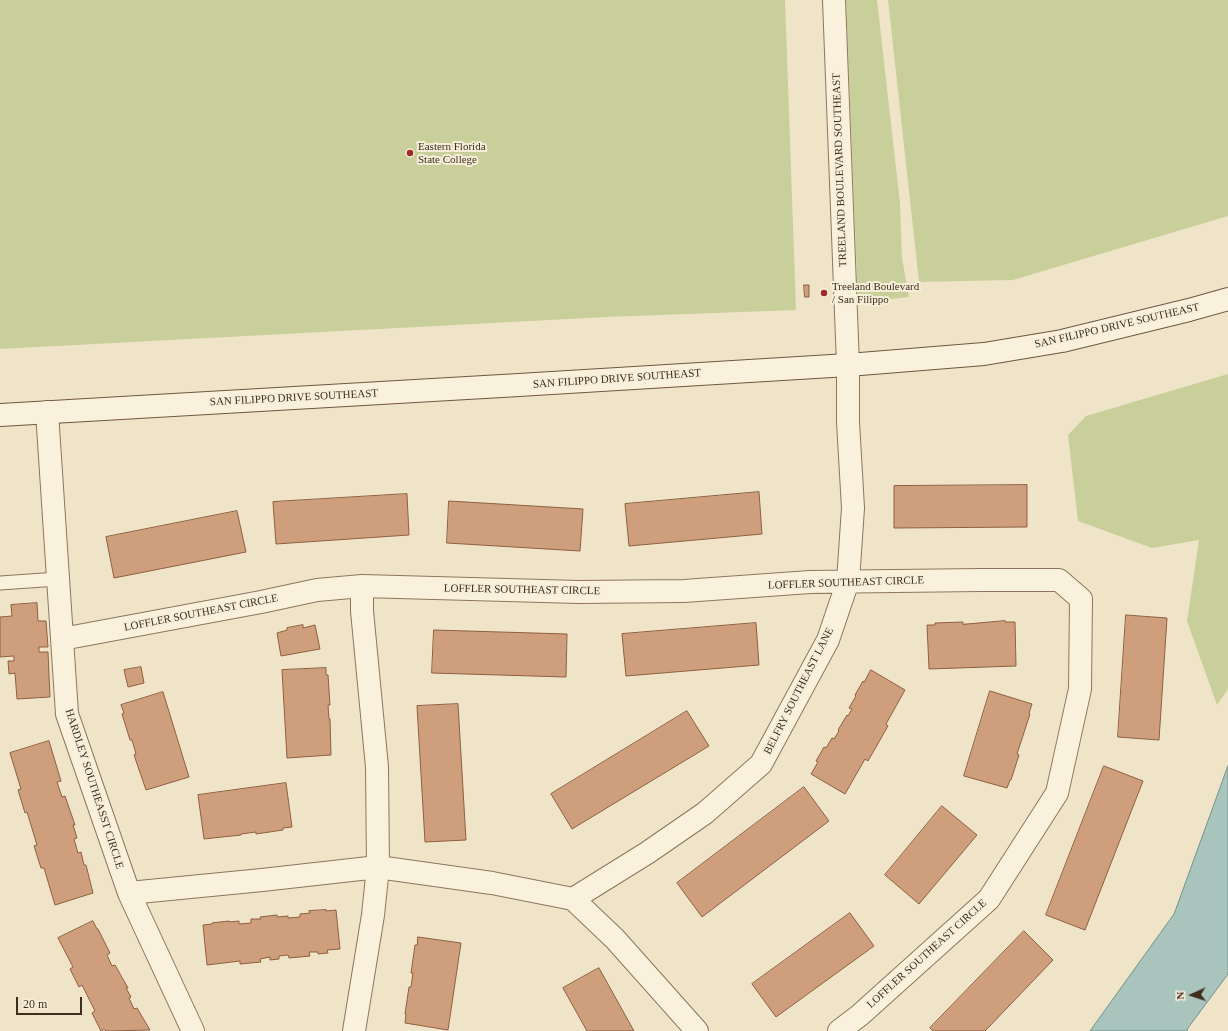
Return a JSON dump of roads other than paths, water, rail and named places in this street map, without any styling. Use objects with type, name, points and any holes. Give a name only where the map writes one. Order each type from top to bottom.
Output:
[{"type":"street","name":"TREELAND BOULEVARD SOUTHEAST","points":[[834,0],[848,364]]},
{"type":"street","name":"SAN FILIPPO DRIVE SOUTHEAST","points":[[0,415],[511,386],[984,354],[1062,341],[1228,299]]},
{"type":"street","name":"BELFRY SOUTHEAST LANE","points":[[573,899],[647,853],[705,813],[761,764],[828,640],[848,581],[853,508],[848,422],[848,364]]},
{"type":"street","name":"HARDLEY SOUTHEASST CIRCLE","points":[[47,412],[67,714],[129,893],[193,1031]]},
{"type":"street","name":"LOFFLER SOUTHEAST CIRCLE","points":[[62,639],[261,602],[317,590],[362,586],[579,592],[684,592],[810,582],[1059,580],[1081,599],[1081,607],[1080,689],[1057,793],[989,899],[860,1015],[839,1031]]},
{"type":"street","points":[[354,1031],[373,915],[378,867],[377,767],[362,611],[362,586]]},
{"type":"street","points":[[129,893],[378,867],[492,883],[573,899],[615,939],[697,1031]]},
{"type":"lane","points":[[0,582],[58,580]]},
{"type":"water","points":[[1228,766],[1228,974],[1187,1031],[1090,1031],[1174,914]]},
{"type":"place","name":"Eastern Florida State College","points":[[410,153]]},
{"type":"place","name":"Treeland Boulevard / San Filippo","points":[[824,293]]}]
